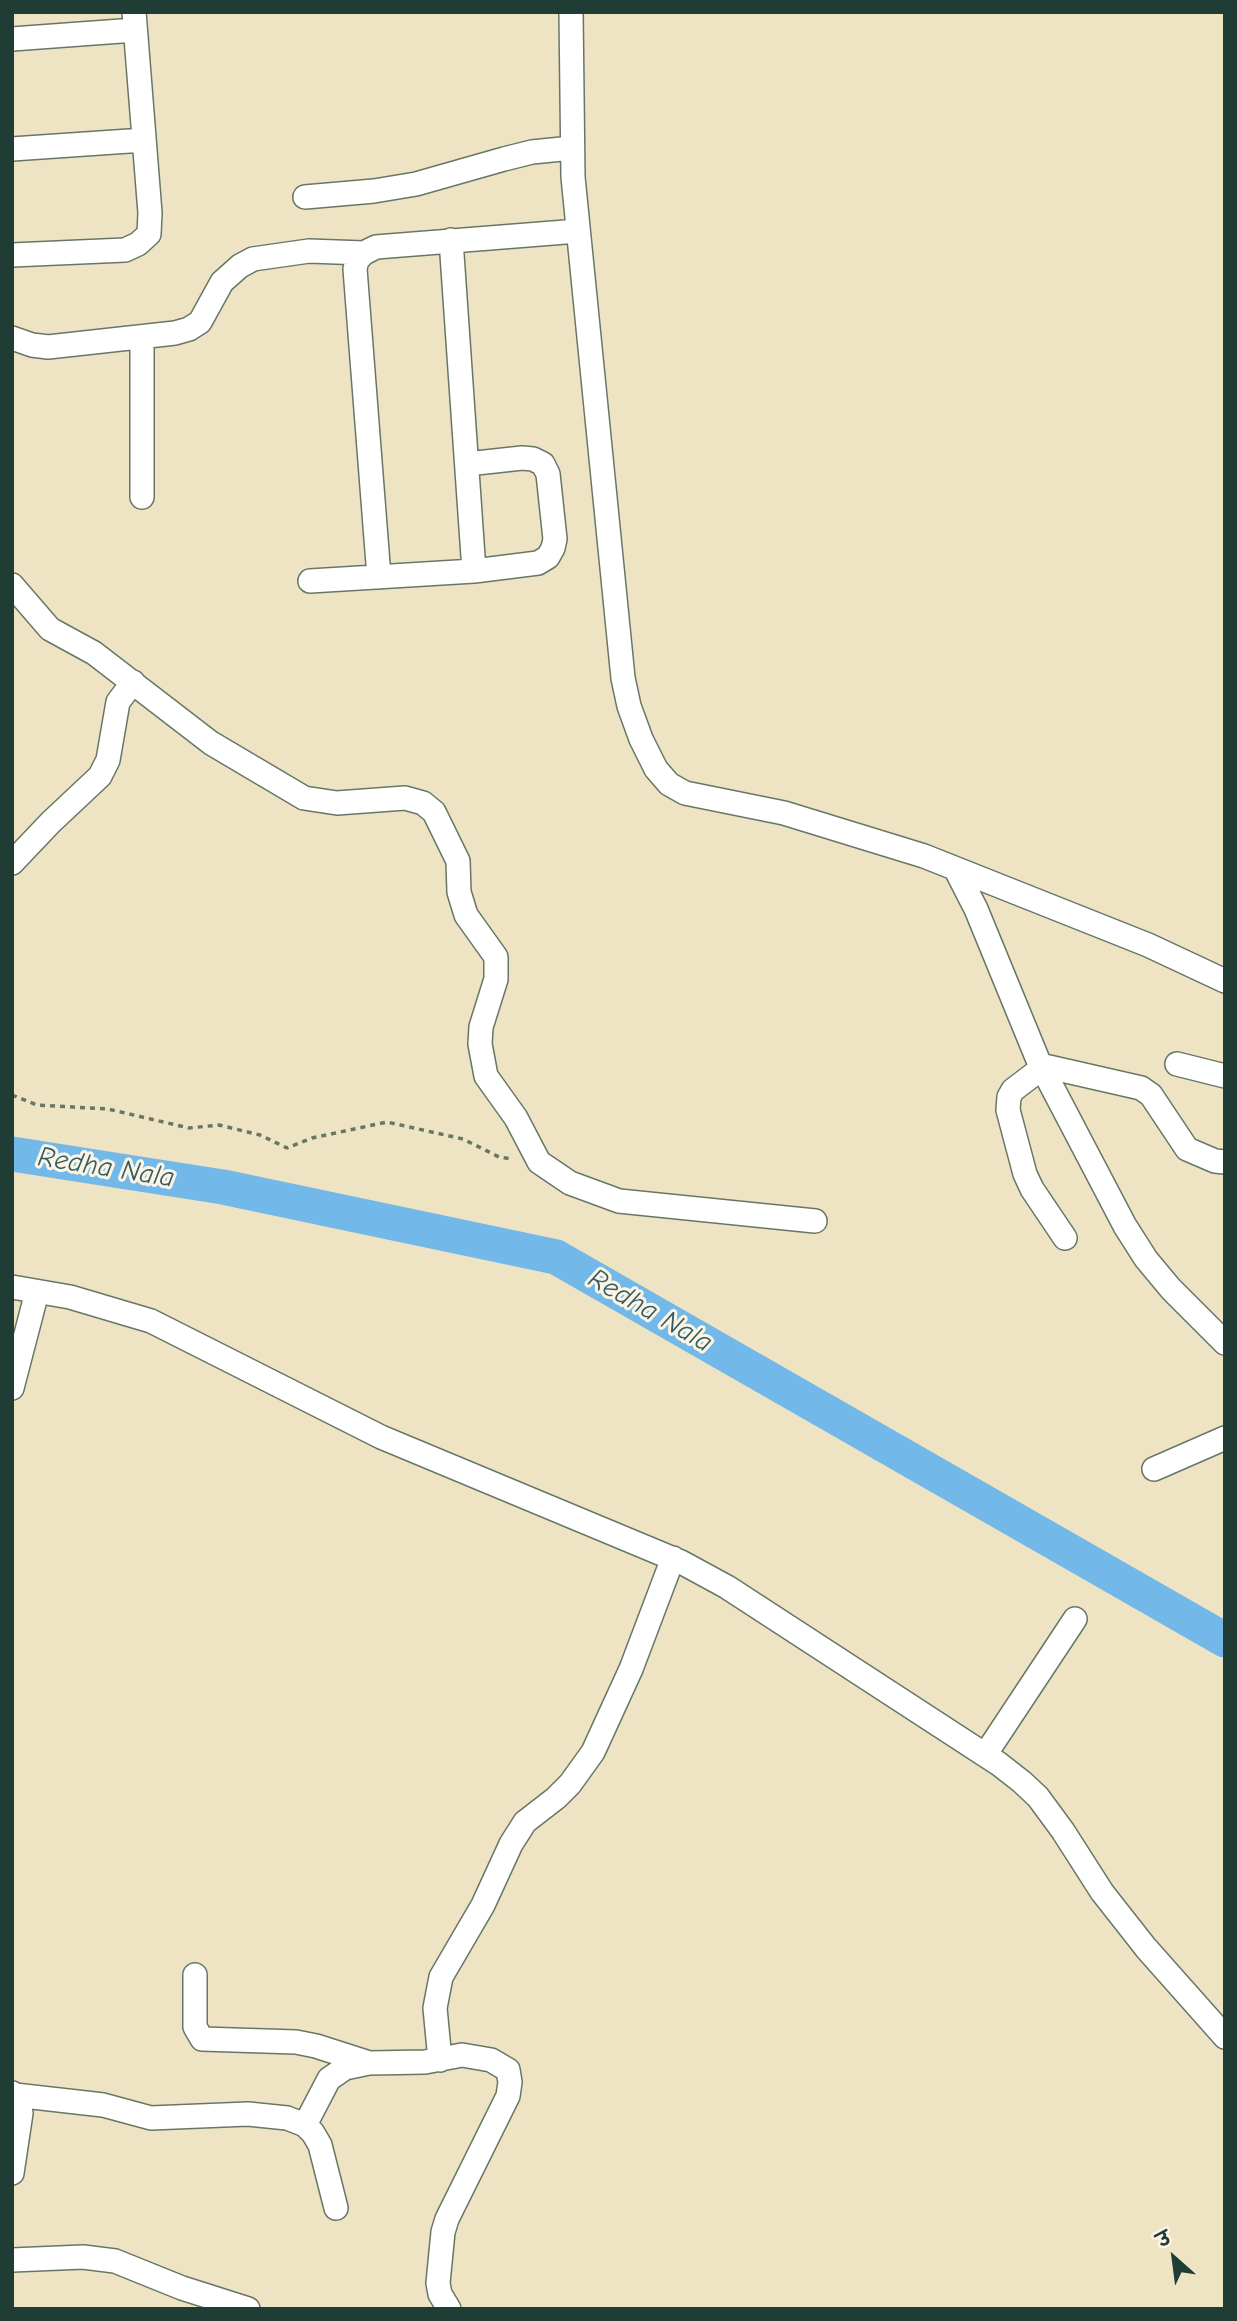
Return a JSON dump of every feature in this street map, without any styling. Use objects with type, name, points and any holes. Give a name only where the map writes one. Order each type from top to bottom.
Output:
[{"type":"street","points":[[571,12],[572,177],[623,678],[629,706],[656,769],[669,784],[685,793],[784,813],[924,856],[1148,945],[1225,981]]},
{"type":"street","points":[[12,39],[134,21],[150,214],[149,234],[138,244],[125,250],[12,255]]},
{"type":"street","points":[[12,149],[144,140]]},
{"type":"street","points":[[305,197],[416,184],[522,154],[572,148]]},
{"type":"street","points":[[379,577],[355,269],[357,260],[376,247],[578,231]]},
{"type":"street","points":[[451,240],[474,572]]},
{"type":"street","points":[[12,338],[48,347],[176,333],[200,322],[222,282],[240,266],[253,259],[309,251],[364,253]]},
{"type":"street","points":[[142,337],[142,497]]},
{"type":"street","points":[[310,580],[474,572],[538,563],[548,557],[555,539],[548,474],[543,464],[522,458],[467,464]]},
{"type":"street","points":[[12,585],[50,629],[94,653],[211,743],[304,798],[337,803],[405,798],[423,803],[433,812],[458,861],[459,892],[466,915],[496,957],[496,979],[481,1027],[480,1044],[486,1076],[516,1118],[538,1163],[570,1183],[619,1201],[815,1221]]},
{"type":"street","points":[[12,863],[100,776],[108,760],[118,702],[133,682]]},
{"type":"street","points":[[956,870],[976,909],[1041,1067],[1125,1226],[1146,1259],[1171,1289],[1225,1343]]},
{"type":"street","points":[[1178,1064],[1225,1076]]},
{"type":"street","points":[[1041,1067],[1141,1088],[1151,1095],[1187,1149],[1209,1159],[1225,1162]]},
{"type":"street","points":[[1041,1067],[1013,1090],[1009,1097],[1009,1110],[1025,1174],[1065,1238]]},
{"type":"street","points":[[12,1287],[70,1297],[151,1321],[382,1437],[673,1558],[727,1587],[985,1755],[1038,1797],[1102,1892],[1146,1948],[1225,2037]]},
{"type":"street","points":[[12,1388],[37,1292]]},
{"type":"street","points":[[1154,1469],[1225,1438]]},
{"type":"street","points":[[440,2060],[435,2008],[441,1977],[484,1905],[511,1844],[525,1822],[570,1784],[593,1752],[631,1669],[673,1558]]},
{"type":"street","points":[[985,1755],[1075,1619]]},
{"type":"street","points":[[195,1975],[195,2027],[202,2039],[296,2042],[369,2063]]},
{"type":"street","points":[[305,2125],[330,2079],[345,2068],[369,2063],[440,2060],[461,2055],[491,2060],[508,2070],[508,2096],[443,2232],[438,2283],[439,2294],[449,2309]]},
{"type":"street","points":[[12,2173],[21,2113],[14,2094],[103,2105],[151,2118],[248,2113],[287,2118],[305,2125],[313,2133],[320,2145],[336,2208]]},
{"type":"street","points":[[12,2260],[83,2257],[115,2262],[182,2288],[248,2309]]},
{"type":"path","points":[[12,1095],[37,1105],[108,1108],[189,1128],[219,1125],[260,1135],[287,1148],[312,1138],[387,1122],[463,1139],[499,1157],[538,1163]]},
{"type":"waterway","name":"Redha Nala","points":[[12,1154],[223,1187],[556,1257],[1225,1640]]}]
